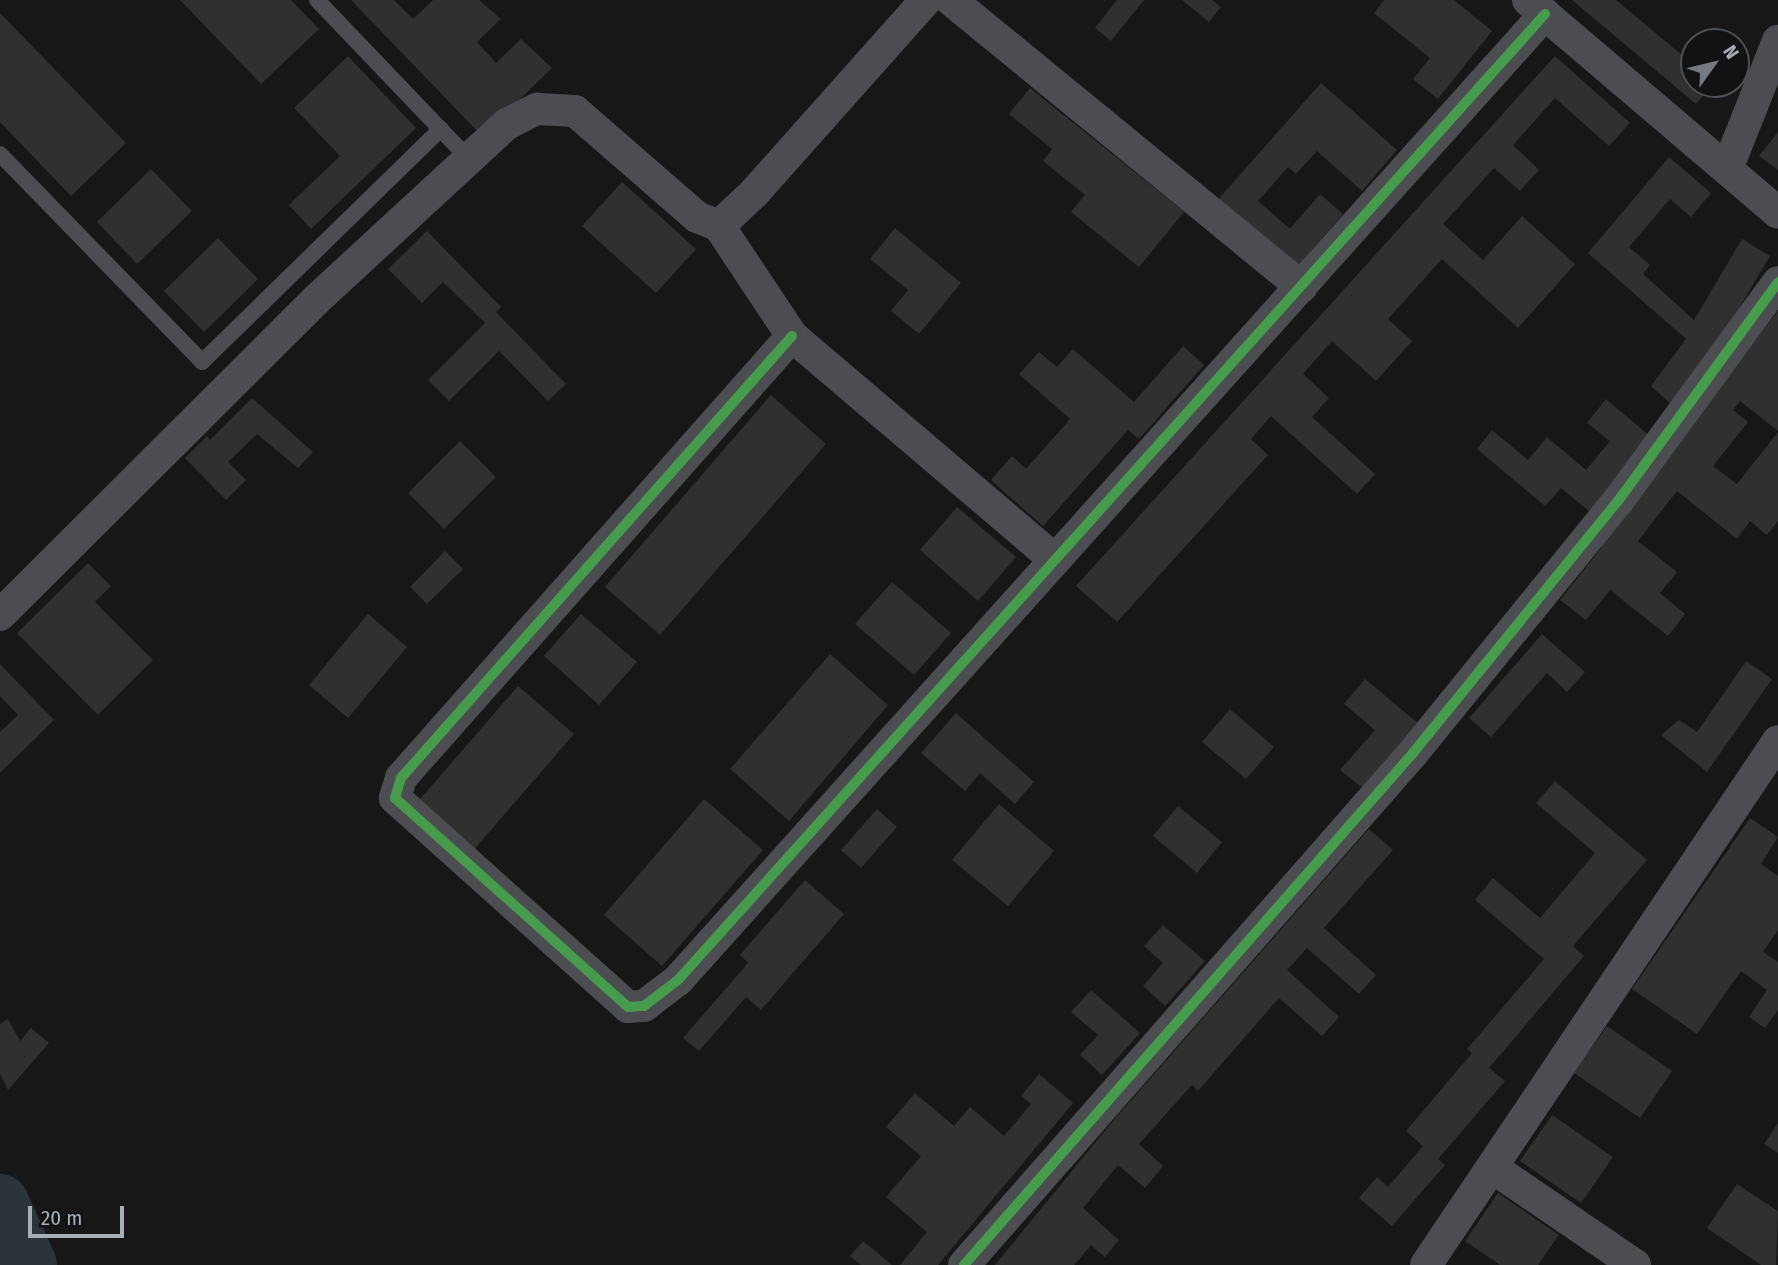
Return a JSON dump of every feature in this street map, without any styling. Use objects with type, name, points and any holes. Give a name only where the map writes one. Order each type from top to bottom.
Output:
[{"type":"street","points":[[719,226],[754,193],[926,0]]},
{"type":"street","points":[[951,0],[1302,288]]},
{"type":"street","points":[[792,336],[401,778],[395,799],[628,1007],[644,1006],[678,979],[1053,558],[1302,288],[1537,7],[1778,213]]},
{"type":"street","points":[[1727,169],[1778,41]]},
{"type":"street","points":[[0,615],[316,300],[507,124],[537,109],[575,111],[697,217],[719,226],[792,336],[1053,558]]},
{"type":"street","points":[[964,1265],[1413,753],[1618,501],[1778,282]]},
{"type":"street","points":[[1426,1265],[1778,741]]},
{"type":"street","points":[[1493,1168],[1635,1265]]},
{"type":"lane","points":[[317,0],[469,159]]},
{"type":"lane","points":[[0,154],[202,362],[441,129]]},
{"type":"building","points":[[180,0],[291,0],[319,29],[261,84]]},
{"type":"building","points":[[351,0],[394,0],[413,19],[433,0],[479,0],[501,19],[477,42],[496,63],[521,39],[552,68],[482,136]]},
{"type":"building","points":[[1117,0],[1144,0],[1111,41],[1095,28]]},
{"type":"building","points":[[1182,0],[1212,0],[1221,7],[1209,22]]},
{"type":"building","points":[[1384,0],[1454,0],[1492,31],[1438,99],[1413,79],[1430,58],[1374,13]]},
{"type":"building","points":[[1572,0],[1616,0],[1680,53],[1680,91]]},
{"type":"building","points":[[0,13],[126,143],[71,196],[0,122]]},
{"type":"building","points":[[348,56],[416,128],[311,229],[289,205],[340,156],[294,108]]},
{"type":"building","points":[[1555,56],[1630,123],[1609,146],[1555,98],[1513,145],[1539,170],[1520,191],[1494,168],[1443,224],[1483,260],[1522,216],[1575,264],[1518,328],[1442,259],[1388,319],[1412,341],[1376,381],[1332,341],[1303,374],[1329,398],[1312,417],[1375,474],[1357,494],[1271,416],[1251,439],[1268,455],[1117,622],[1076,586]]},
{"type":"building","points":[[1321,83],[1397,150],[1362,191],[1317,151],[1296,174],[1288,167],[1258,201],[1290,229],[1320,194],[1343,214],[1293,271],[1215,203]]},
{"type":"building","points":[[1030,88],[1184,212],[1139,267],[1071,212],[1085,195],[1043,161],[1052,149],[1009,114]]},
{"type":"building","points":[[1689,98],[1701,98],[1696,104]]},
{"type":"building","points":[[1778,132],[1778,170],[1759,156]]},
{"type":"building","points":[[1669,157],[1711,193],[1691,217],[1670,199],[1629,247],[1650,265],[1643,274],[1694,320],[1742,239],[1770,256],[1709,359],[1673,406],[1651,386],[1686,339],[1588,253]]},
{"type":"building","points":[[151,169],[192,211],[137,264],[97,222]]},
{"type":"building","points":[[622,182],[696,249],[656,293],[582,226]]},
{"type":"building","points":[[895,228],[961,283],[919,334],[891,311],[908,290],[870,259]]},
{"type":"building","points":[[427,231],[501,307],[496,312],[566,384],[548,401],[499,351],[449,401],[428,380],[485,323],[443,282],[422,303],[388,269]]},
{"type":"building","points":[[218,238],[258,279],[204,332],[164,291]]},
{"type":"building","points":[[1778,311],[1778,431],[1740,401],[1733,410],[1748,422],[1713,466],[1737,484],[1778,432],[1778,521],[1767,535],[1750,521],[1737,539],[1677,491],[1638,541],[1677,572],[1660,593],[1685,614],[1668,636],[1610,590],[1586,620],[1560,600],[1602,547],[1597,543]]},
{"type":"building","points":[[1183,346],[1204,365],[1139,439],[1128,430],[1043,526],[991,480],[1012,456],[1026,469],[1070,419],[1019,374],[1039,352],[1057,367],[1073,349],[1134,402]]},
{"type":"building","points":[[771,395],[826,444],[660,635],[605,587]]},
{"type":"building","points":[[252,398],[313,452],[298,468],[257,434],[228,462],[246,480],[226,500],[185,458],[207,436],[210,440]]},
{"type":"building","points":[[1606,399],[1652,438],[1590,512],[1561,488],[1545,506],[1477,449],[1492,430],[1528,460],[1547,437],[1586,470],[1610,441],[1587,423]]},
{"type":"building","points":[[460,441],[496,477],[444,529],[408,493]]},
{"type":"building","points":[[957,507],[1016,557],[978,601],[920,550]]},
{"type":"building","points":[[445,551],[463,569],[427,604],[410,587]]},
{"type":"building","points":[[88,563],[111,586],[95,602],[153,660],[98,715],[17,633]]},
{"type":"building","points":[[892,582],[951,633],[914,675],[855,624]]},
{"type":"building","points":[[368,614],[407,647],[348,718],[309,685]]},
{"type":"building","points":[[581,614],[637,662],[599,705],[544,656]]},
{"type":"building","points":[[1542,634],[1585,672],[1567,692],[1547,673],[1491,737],[1469,718]]},
{"type":"building","points":[[830,654],[888,705],[789,821],[730,769]]},
{"type":"building","points":[[1746,661],[1772,679],[1707,772],[1661,735],[1679,720],[1697,732]]},
{"type":"building","points":[[0,664],[54,720],[0,773],[0,732],[18,715],[0,696]]},
{"type":"building","points":[[1365,679],[1419,724],[1364,789],[1340,770],[1375,730],[1344,704]]},
{"type":"building","points":[[518,686],[574,734],[472,852],[416,804]]},
{"type":"building","points":[[1230,709],[1274,747],[1246,779],[1202,742]]},
{"type":"building","points":[[956,713],[1034,782],[1015,804],[980,773],[965,791],[921,753]]},
{"type":"building","points":[[1555,781],[1647,860],[1573,946],[1584,956],[1489,1068],[1505,1081],[1438,1159],[1445,1165],[1392,1226],[1359,1198],[1377,1177],[1388,1187],[1423,1146],[1406,1131],[1472,1053],[1467,1049],[1544,959],[1475,900],[1493,878],[1540,918],[1595,853],[1536,803]]},
{"type":"building","points":[[704,799],[763,850],[662,966],[604,915]]},
{"type":"building","points":[[999,804],[1054,851],[1008,906],[952,860]]},
{"type":"building","points":[[1178,806],[1222,842],[1197,873],[1153,836]]},
{"type":"building","points":[[877,809],[897,827],[861,868],[841,850]]},
{"type":"building","points":[[1750,818],[1778,837],[1761,864],[1778,876],[1778,930],[1763,952],[1778,962],[1778,1010],[1765,1028],[1749,1017],[1767,990],[1741,971],[1697,1034],[1632,989]]},
{"type":"building","points":[[1369,829],[1393,850],[1324,928],[1376,975],[1359,994],[1307,948],[1287,970],[1339,1017],[1322,1036],[1279,998],[1198,1091],[1192,1085],[1139,1144],[1163,1166],[1145,1188],[1118,1165],[1083,1208],[1119,1240],[1105,1257],[1091,1245],[1074,1265],[995,1265],[1113,1121]]},
{"type":"building","points":[[805,880],[844,914],[761,1010],[746,997],[699,1051],[683,1038],[748,963],[740,955]]},
{"type":"building","points":[[1163,925],[1205,961],[1165,1006],[1143,986],[1163,963],[1144,946]]},
{"type":"building","points":[[1091,990],[1140,1033],[1102,1075],[1080,1055],[1098,1035],[1071,1012]]},
{"type":"building","points":[[8,1019],[20,1041],[31,1028],[49,1043],[8,1090],[0,1074],[0,1024]]},
{"type":"building","points":[[1607,1026],[1672,1071],[1640,1118],[1574,1073]]},
{"type":"building","points":[[1039,1074],[1073,1103],[938,1265],[900,1265],[927,1232],[886,1197],[921,1156],[886,1127],[915,1093],[954,1126],[970,1107],[1004,1136],[1031,1104],[1021,1096]]},
{"type":"building","points":[[1552,1115],[1613,1157],[1581,1203],[1520,1161]]},
{"type":"building","points":[[1778,1123],[1778,1153],[1764,1144]]},
{"type":"building","points":[[1737,1184],[1778,1211],[1776,1265],[1761,1265],[1707,1228]]},
{"type":"building","points":[[1498,1193],[1559,1235],[1538,1265],[1500,1265],[1465,1241]]},
{"type":"building","points":[[863,1241],[892,1265],[861,1265],[850,1256]]},
{"type":"waterway","points":[[0,1203],[28,1265]]},
{"type":"cycle path","points":[[792,336],[401,778],[395,798],[628,1007],[644,1006],[678,980],[1545,14]]},
{"type":"cycle path","points":[[964,1265],[1413,753],[1618,501],[1778,282]]}]
